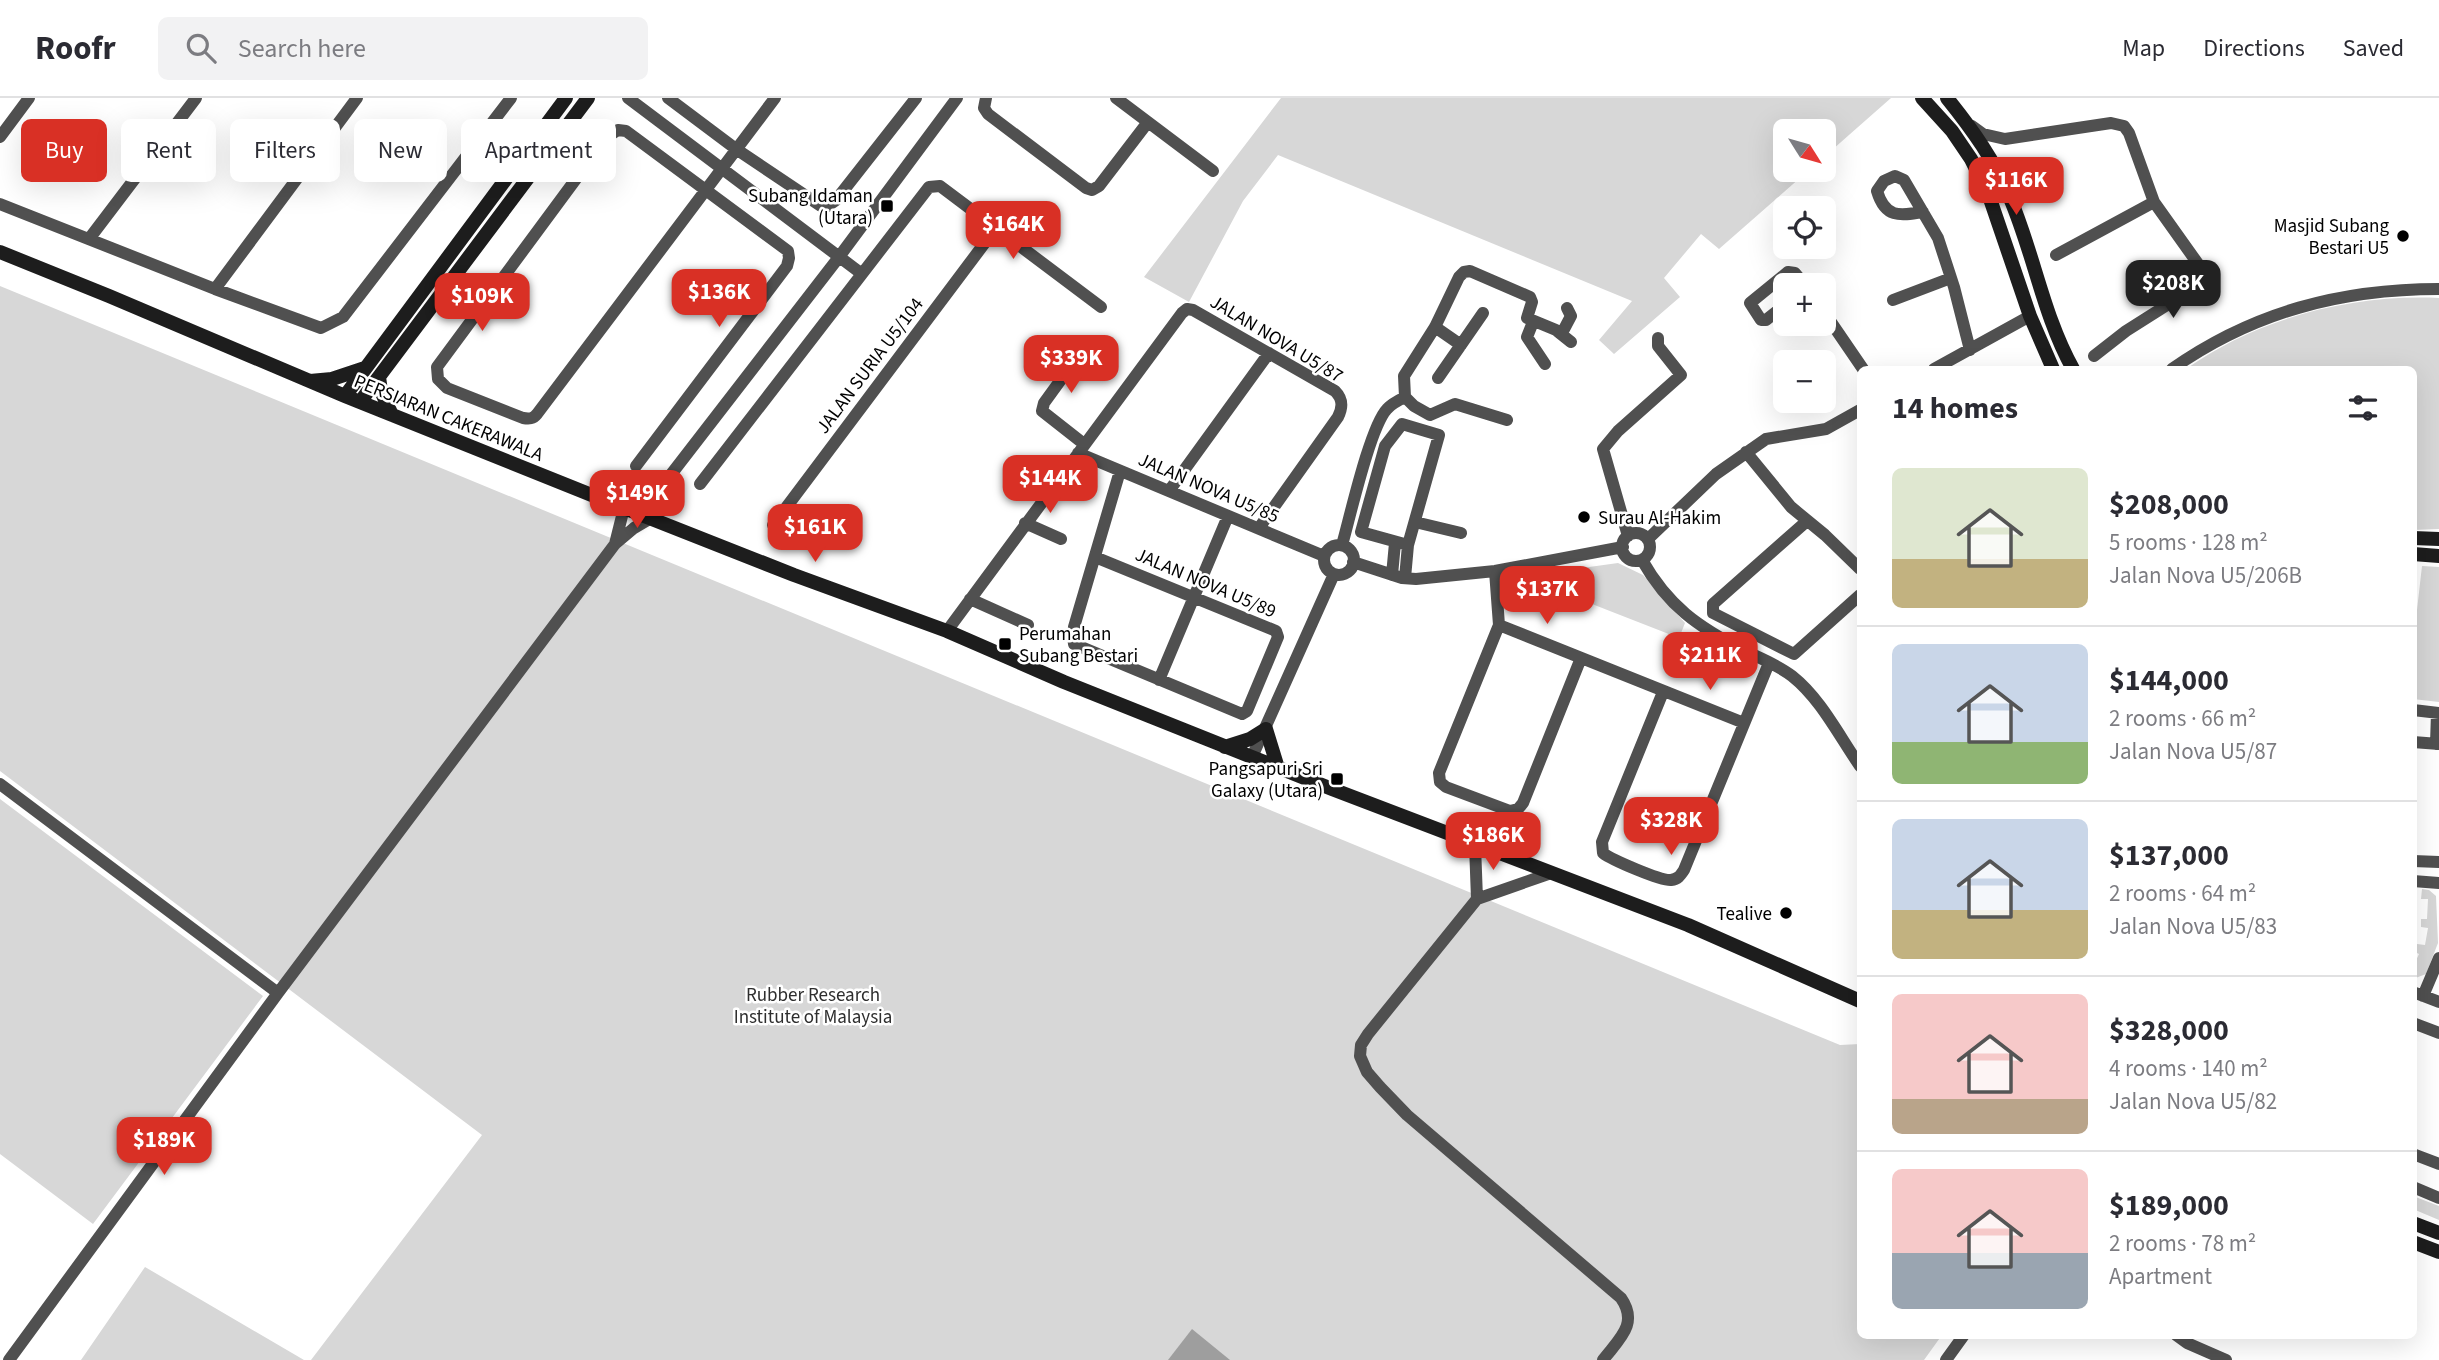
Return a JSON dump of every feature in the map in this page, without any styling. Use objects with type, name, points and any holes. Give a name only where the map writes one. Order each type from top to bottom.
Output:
[{"type":"street","points":[[0,136],[29,98]]},
{"type":"street","points":[[89,239],[196,98]]},
{"type":"street","points":[[215,289],[357,98]]},
{"type":"street","points":[[0,204],[321,328],[343,317],[511,98]]},
{"type":"street","points":[[345,396],[566,98]]},
{"type":"street","points":[[628,98],[862,274]]},
{"type":"street","points":[[668,98],[736,149],[826,207],[836,200],[916,98]]},
{"type":"street","points":[[636,466],[787,267],[789,258],[788,251],[705,191],[626,131],[612,132],[437,368],[438,379],[447,388],[531,419],[537,414],[705,191],[736,149],[775,98]]},
{"type":"street","points":[[659,490],[839,257],[957,98]]},
{"type":"street","points":[[986,98],[984,108],[988,114],[1092,190],[1099,186],[1148,122]]},
{"type":"street","points":[[1116,98],[1213,170]]},
{"type":"street","points":[[1922,98],[1952,131],[1971,159],[1988,193],[2030,316],[2052,366]]},
{"type":"street","points":[[1947,98],[1999,172]]},
{"type":"street","points":[[360,402],[588,99]]},
{"type":"street","points":[[1965,121],[1983,134],[2005,139],[2111,123],[2124,126],[2154,202],[2201,268],[2203,279],[2201,284],[2126,331],[2094,356]]},
{"type":"street","points":[[2005,139],[1994,148],[1994,155],[2046,309],[2071,366]]},
{"type":"street","points":[[700,484],[929,187],[940,186],[1101,307]]},
{"type":"street","points":[[2056,255],[2154,202]]},
{"type":"street","points":[[1923,212],[1938,238],[1970,350]]},
{"type":"street","name":"JALAN SURIA U5/104","points":[[774,525],[996,228]]},
{"type":"street","name":"PERSIARAN CAKERAWALA","points":[[0,252],[345,396],[624,508],[793,575],[947,631],[1064,682],[1252,758],[1695,928],[1857,1000]]},
{"type":"street","points":[[1507,420],[1455,404],[1430,415],[1413,406],[1405,397],[1406,370],[1435,327],[1464,272],[1470,271],[1530,297],[1532,302],[1527,318],[1567,337],[1571,316],[1567,308]]},
{"type":"street","points":[[1893,300],[1951,278]]},
{"type":"street","points":[[1773,284],[1750,303],[1762,320],[1773,314]]},
{"type":"street","points":[[2177,366],[2239,330],[2284,311],[2360,293],[2439,289]]},
{"type":"street","name":"JALAN NOVA U5/87","points":[[947,631],[1184,311],[1193,310],[1335,391],[1340,397],[1342,405],[1338,417],[1259,528]]},
{"type":"street","points":[[1438,377],[1483,313]]},
{"type":"street","points":[[1940,366],[2030,316]]},
{"type":"street","points":[[1533,322],[1527,337],[1545,365]]},
{"type":"street","points":[[1435,327],[1461,345]]},
{"type":"street","points":[[1836,330],[1861,366]]},
{"type":"street","points":[[1353,562],[1416,579],[1495,571],[1625,542],[1640,534],[1648,539],[1650,551],[1642,560],[1633,561],[1628,558],[1625,542],[1603,449],[1618,431],[1681,375],[1658,346],[1658,338]]},
{"type":"street","name":"JALAN NOVA U5/85","points":[[1090,341],[1044,403],[1042,411],[1081,449],[1121,471],[1324,556]]},
{"type":"street","points":[[1169,491],[1269,353]]},
{"type":"street","points":[[309,381],[332,379],[366,367]]},
{"type":"street","points":[[379,377],[381,391],[392,415]]},
{"type":"street","points":[[1342,545],[1381,417],[1388,408],[1405,397]]},
{"type":"street","points":[[1648,539],[1716,474],[1766,439],[1826,429],[1857,412]]},
{"type":"street","points":[[1398,576],[1401,544],[1415,522],[1439,435],[1402,424],[1385,446],[1361,533],[1401,544]]},
{"type":"street","points":[[1746,452],[1774,487],[1807,521],[1825,534],[1857,566]]},
{"type":"street","name":"JALAN NOVA U5/89","points":[[1095,557],[1276,631],[1278,637],[1250,708],[1242,714],[1074,644],[1074,627],[1095,557],[1121,471]]},
{"type":"street","points":[[615,544],[624,508]]},
{"type":"street","points":[[1159,680],[1228,516]]},
{"type":"street","points":[[9,1360],[278,993],[615,544],[651,518]]},
{"type":"street","points":[[1807,521],[1713,604],[1712,610],[1794,654],[1857,597]]},
{"type":"street","points":[[1415,522],[1461,533]]},
{"type":"street","points":[[1026,523],[1061,538]]},
{"type":"street","points":[[2417,538],[2439,539]]},
{"type":"street","points":[[1342,545],[1350,550],[1352,567],[1344,573],[1334,573],[1327,569],[1324,556],[1329,548],[1342,545]]},
{"type":"street","points":[[2417,554],[2439,556]]},
{"type":"street","points":[[1642,560],[1667,597],[1691,621],[1784,670],[1797,681],[1813,699],[1857,762]]},
{"type":"street","points":[[1495,571],[1500,625],[1439,773],[1440,782],[1446,787],[1510,811],[1518,809],[1523,803],[1581,658]]},
{"type":"street","points":[[1252,758],[1334,573]]},
{"type":"street","points":[[970,599],[1028,625]]},
{"type":"street","points":[[1500,625],[1744,723]]},
{"type":"street","points":[[1663,692],[1602,842],[1603,853],[1612,860],[1668,880],[1681,875],[1769,663]]},
{"type":"street","points":[[2417,710],[2438,713],[2438,744],[2417,742]]},
{"type":"street","points":[[1225,747],[1250,739],[1266,729]]},
{"type":"street","points":[[1266,729],[1278,768]]},
{"type":"street","points":[[0,784],[278,993]]},
{"type":"street","points":[[1475,845],[1477,899]]},
{"type":"street","points":[[2417,861],[2439,862]]},
{"type":"street","points":[[1551,873],[1477,899],[1368,1034],[1360,1056],[1367,1072],[1407,1115],[1621,1298],[1628,1308],[1627,1328],[1603,1360]]},
{"type":"street","points":[[2417,881],[2439,883]]},
{"type":"street","points":[[2439,958],[2418,994],[2439,1002]]},
{"type":"street","points":[[2417,1025],[2439,1033]]},
{"type":"street","points":[[2417,1156],[2439,1164]]},
{"type":"street","points":[[2417,1189],[2439,1198]]},
{"type":"street","points":[[2417,1225],[2439,1233]]},
{"type":"street","points":[[2417,1244],[2439,1252]]},
{"type":"street","points":[[1946,1360],[1961,1339]]},
{"type":"street","points":[[2182,1339],[2226,1360]]},
{"type":"green space","points":[[1281,98],[1891,98],[1836,146],[1836,119],[1773,119],[1773,182],[1795,182],[1779,196],[1773,196],[1773,202],[1719,249],[1701,234],[1664,278],[1680,297],[1614,354],[1599,340],[1632,301],[1278,155],[1243,201],[1189,302],[1144,277]]},
{"type":"green space","name":"Rubber Research Institute of Malaysia","points":[[0,286],[1840,1045],[1857,1044],[1857,1339],[1939,1339],[1924,1360],[311,1360],[482,1135],[0,771]]},
{"type":"green space","points":[[2406,298],[2439,298],[2439,529],[2417,530],[2417,366],[2191,366],[2243,336],[2274,323],[2339,305]]},
{"type":"green space","points":[[1618,563],[1643,575],[1685,623],[1679,638],[1551,588],[1546,573]]},
{"type":"green space","points":[[2422,566],[2439,567],[2439,702],[2417,699],[2417,610]]},
{"type":"green space","points":[[0,799],[263,996],[93,1224],[0,1154]]},
{"type":"green space","points":[[2422,889],[2429,890],[2436,896],[2438,943],[2426,974],[2417,977],[2417,944],[2425,945],[2428,928],[2421,927],[2421,919],[2427,919],[2428,899],[2421,899]]},
{"type":"green space","points":[[2417,1198],[2439,1206],[2439,1220],[2417,1211]]},
{"type":"green space","points":[[145,1267],[304,1360],[81,1360]]},
{"type":"shaded area","points":[[1192,1329],[1230,1360],[1168,1360]]},
{"type":"place","name":"Subang Idaman (Utara)","points":[[887,206]]},
{"type":"place","name":"Masjid Subang Bestari U5","points":[[2403,236]]},
{"type":"place","name":"Surau Al-Hakim","points":[[1584,517]]},
{"type":"place","name":"Perumahan Subang Bestari","points":[[1005,644]]},
{"type":"place","name":"Pangsapuri Sri Galaxy (Utara)","points":[[1337,779]]},
{"type":"place","name":"Tealive","points":[[1786,913]]}]
